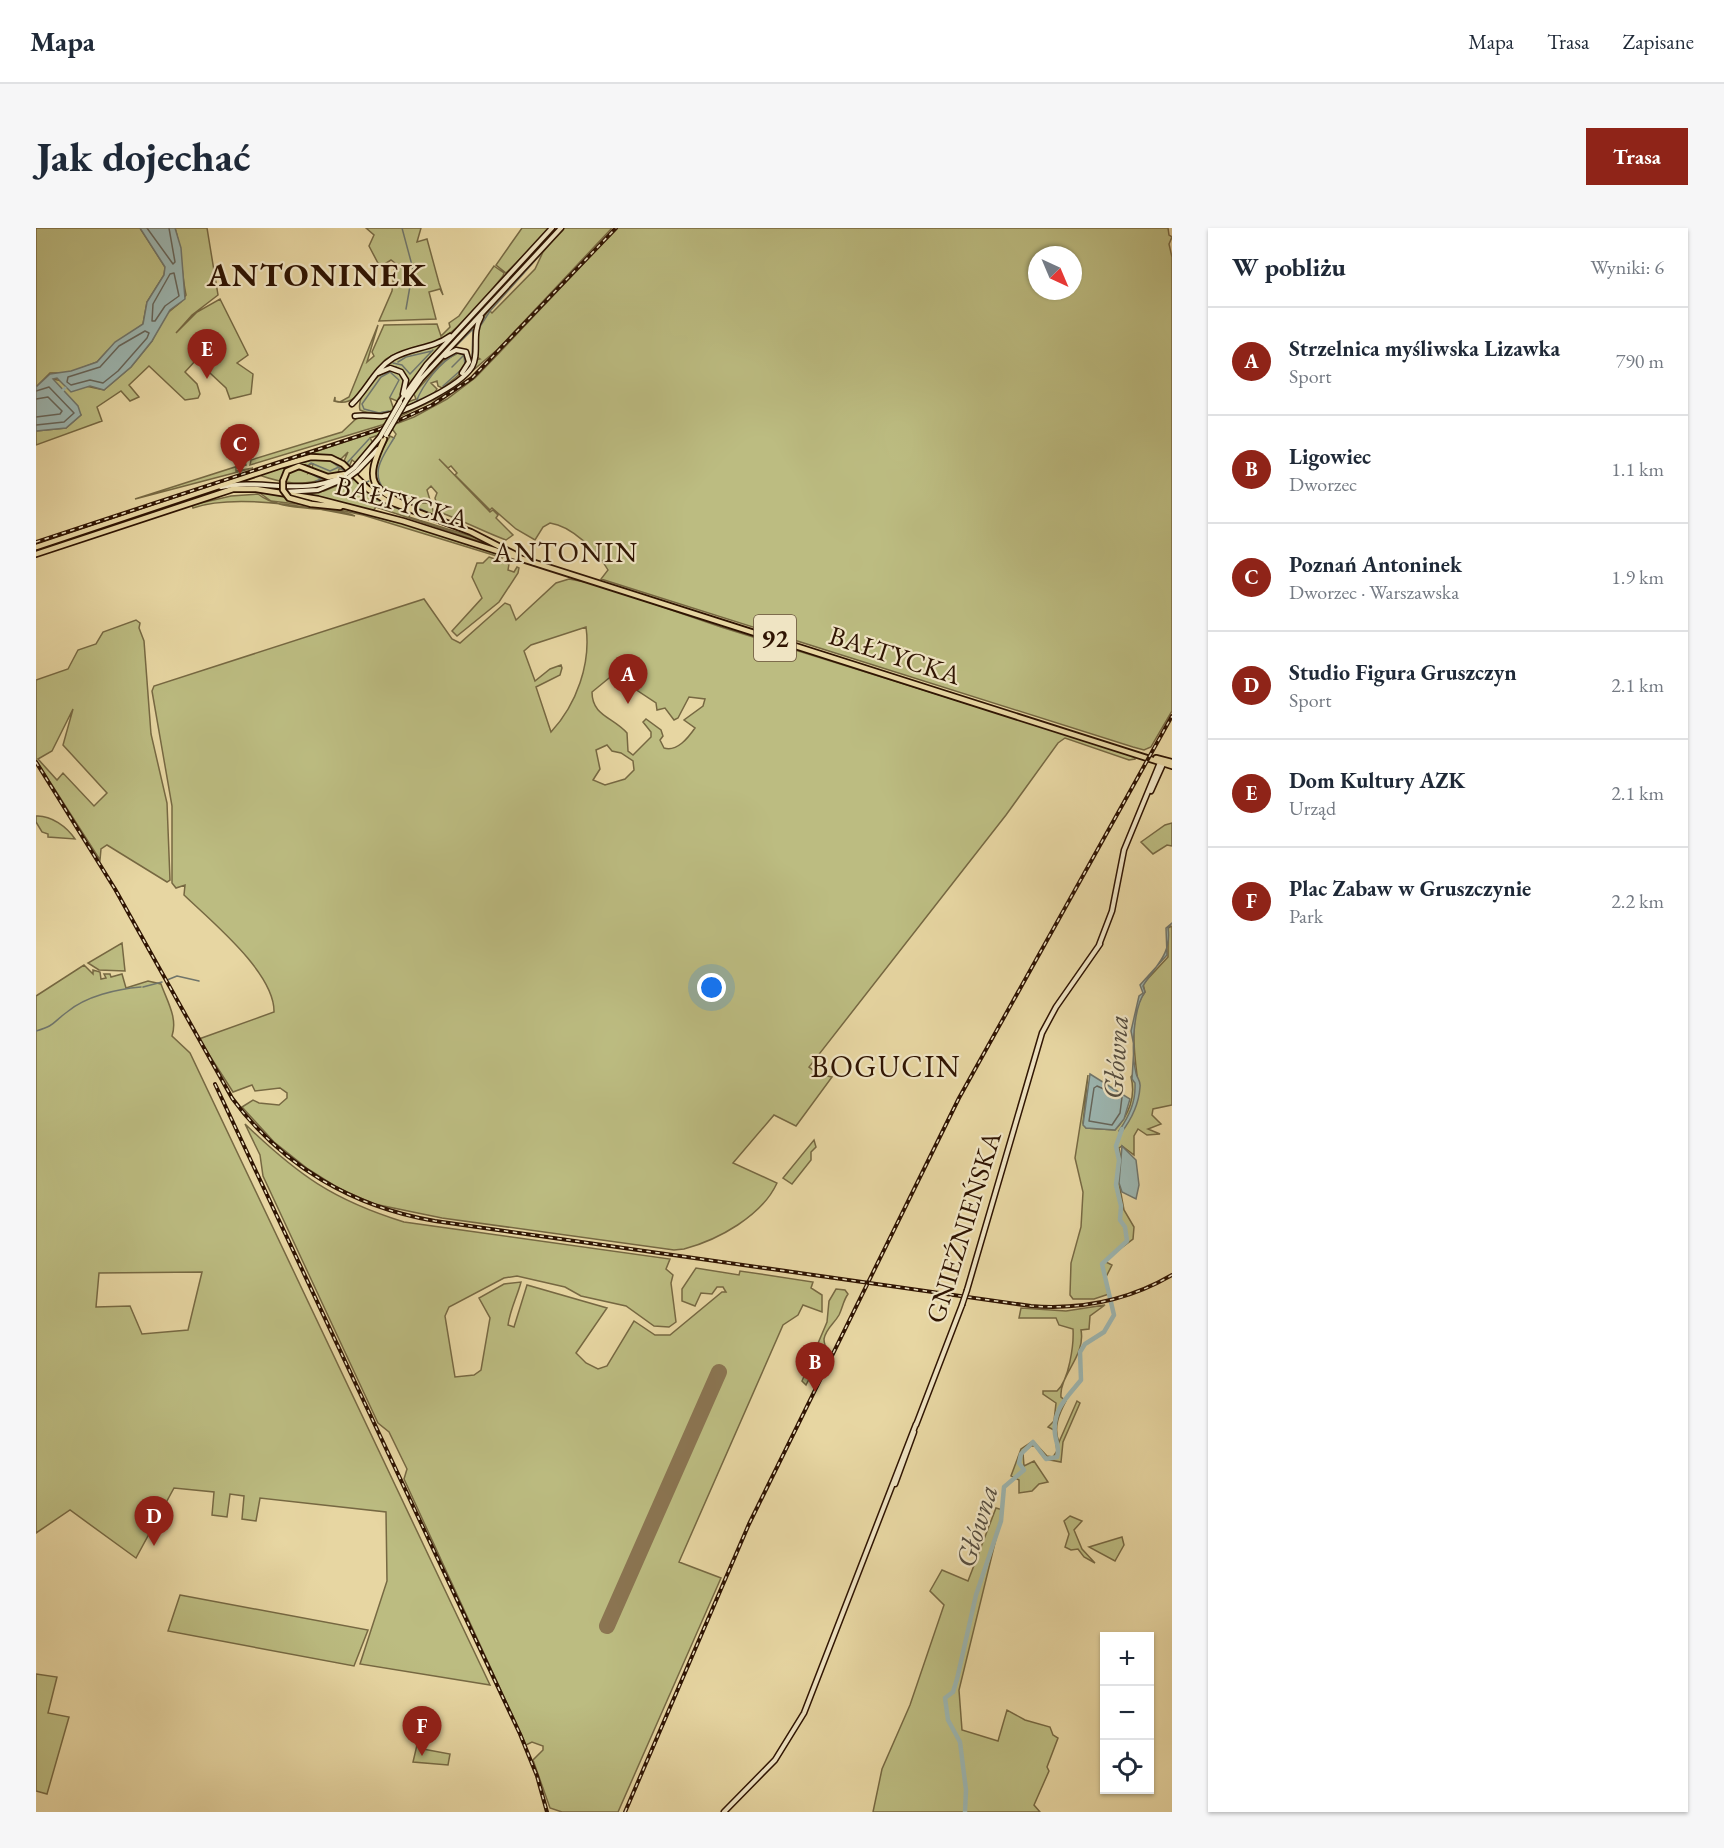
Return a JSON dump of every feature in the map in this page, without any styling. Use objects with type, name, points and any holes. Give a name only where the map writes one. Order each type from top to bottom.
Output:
[{"type":"main road","points":[[400,402],[420,372],[552,228]]},
{"type":"main road","points":[[267,490],[314,491],[356,470],[384,437],[407,399],[439,360],[561,228]]},
{"type":"main road","points":[[356,416],[386,415],[412,407],[428,400],[455,381],[473,365],[476,328],[490,304]]},
{"type":"main road","points":[[366,415],[356,407],[359,397],[375,376],[395,357],[437,345],[460,328]]},
{"type":"main road","points":[[439,360],[456,350],[468,355],[468,366],[455,381]]},
{"type":"main road","points":[[375,376],[387,368],[402,372],[406,382],[400,402],[372,467],[377,486],[388,496],[430,519]]},
{"type":"main road","name":"BAŁTYCKA","points":[[208,490],[307,458],[327,457],[342,464],[376,495],[430,519],[474,533],[524,559]]},
{"type":"main road","points":[[348,475],[328,477],[300,466],[290,469],[283,478],[282,488],[291,500],[355,508]]},
{"type":"main road","points":[[208,490],[245,483],[309,487],[348,475]]},
{"type":"main road","name":"92","points":[[36,554],[229,490],[240,488],[267,490]]},
{"type":"main road","name":"92","points":[[36,547],[208,490]]},
{"type":"main road","name":"BAŁTYCKA","points":[[267,490],[403,520],[1172,765]]},
{"type":"main road","points":[[1162,763],[1172,765]]},
{"type":"main road","name":"GNIEŹNIEŃSKA","points":[[724,1812],[769,1768],[799,1724],[962,1305],[1040,1040],[1056,1007],[1100,944],[1112,911],[1122,856],[1162,763]]},
{"type":"green space","points":[[36,228],[140,228],[165,267],[164,275],[147,302],[143,324],[107,351],[97,362],[69,373],[50,373],[36,387]]},
{"type":"green space","points":[[175,228],[207,228],[218,295],[192,315],[176,333],[197,312],[220,299],[248,355],[237,363],[253,374],[251,394],[230,399],[226,388],[196,360],[185,372],[197,384],[200,394],[198,398],[185,400],[149,366],[129,385],[139,397],[130,401],[121,391],[97,407],[102,421],[36,445],[36,431],[66,428],[81,415],[51,381],[53,379],[104,390],[131,367],[152,341],[165,315],[186,295]]},
{"type":"green space","points":[[366,228],[421,228],[417,242],[427,239],[443,295],[440,289],[429,292],[436,319],[379,321],[392,291],[395,263],[391,260],[380,267],[369,246],[374,235]]},
{"type":"green space","points":[[522,228],[551,228],[506,273],[496,265]]},
{"type":"green space","points":[[563,228],[612,228],[498,349],[444,395],[382,425],[250,465],[251,460],[342,432],[358,417],[378,418],[395,415],[422,405],[447,390],[468,371],[476,360],[480,359],[477,357],[479,327],[489,310],[492,313],[535,269],[543,252]]},
{"type":"green space","points":[[617,228],[1168,228],[1169,235],[1172,237],[1169,244],[1172,257],[1172,711],[1151,747],[1144,750],[601,579],[608,570],[598,555],[575,534],[550,523],[543,527],[535,540],[516,529],[492,508],[490,510],[455,475],[457,473],[451,466],[448,468],[439,459],[490,512],[493,510],[498,515],[496,518],[513,535],[506,540],[439,512],[435,498],[437,493],[431,486],[427,490],[430,500],[422,503],[431,503],[434,514],[425,513],[386,491],[376,477],[376,469],[390,436],[394,438],[396,434],[393,430],[370,438],[373,443],[356,463],[352,460],[349,467],[344,461],[348,452],[341,459],[316,454],[244,475],[414,417],[447,399],[475,378]]},
{"type":"green space","points":[[494,266],[504,273],[473,312],[455,329],[432,344],[392,355],[380,365],[357,395],[351,400],[340,402],[349,397],[378,325],[367,362],[374,356],[372,352],[384,325],[437,324],[441,336],[450,327],[449,323],[459,316]]},
{"type":"green space","points":[[443,343],[407,386],[407,380],[400,369],[392,366],[382,369],[400,356]]},
{"type":"green space","points":[[460,352],[466,356],[463,370],[442,388],[438,386],[437,381],[431,383],[437,389],[424,401],[389,412],[360,410],[364,392],[373,381],[389,369],[400,372],[403,380],[397,401],[390,398],[393,407],[416,399],[414,394],[443,361]]},
{"type":"green space","points":[[244,459],[246,465],[236,468],[236,471],[253,468],[135,499],[238,466]]},
{"type":"green space","points":[[311,459],[332,460],[345,469],[339,469],[338,474],[327,475],[312,468],[313,464],[310,464],[308,473],[310,471],[329,478],[302,483],[285,482],[259,475]]},
{"type":"green space","points":[[354,477],[377,498],[410,513],[409,517],[486,541],[494,546],[376,507],[373,511],[301,495],[324,491],[346,482],[351,484]]},
{"type":"green space","points":[[257,491],[333,505],[319,503],[422,527],[472,543],[503,558],[363,515],[330,508],[271,501]]},
{"type":"green space","points":[[258,494],[277,503],[230,502],[193,508],[192,505],[231,496]]},
{"type":"green space","points":[[277,503],[296,506],[320,509],[292,507]]},
{"type":"green space","points":[[489,557],[509,564],[508,570],[514,572],[517,567],[519,568],[518,573],[499,602],[457,636],[452,631],[482,598],[472,577],[477,563],[483,563]]},
{"type":"green space","points":[[569,579],[596,584],[721,627],[1135,756],[1135,759],[1129,760],[1065,738],[1058,743],[1006,815],[809,1067],[818,1074],[832,1077],[796,1126],[774,1115],[733,1163],[777,1183],[770,1195],[761,1206],[738,1225],[711,1240],[684,1249],[674,1250],[442,1218],[374,1204],[338,1188],[308,1169],[274,1142],[242,1107],[253,1100],[259,1103],[279,1105],[287,1098],[287,1093],[280,1088],[255,1091],[252,1085],[233,1092],[199,1039],[274,1012],[272,997],[253,965],[225,933],[184,895],[185,885],[176,888],[172,883],[172,806],[152,691],[154,686],[424,599],[452,639],[460,643],[505,603],[510,605],[516,620],[556,583]],"holes":[[[586,627],[586,655],[580,682],[568,709],[551,732],[536,687],[560,675],[562,668],[561,665],[550,669],[535,681],[524,651],[531,645]],[[614,674],[624,674],[629,685],[656,703],[657,710],[665,708],[674,720],[678,718],[689,697],[705,699],[703,706],[684,720],[695,728],[682,743],[673,748],[664,748],[660,740],[663,736],[661,730],[646,719],[643,722],[651,732],[651,737],[633,755],[628,751],[627,733],[599,711],[593,700],[592,692]],[[607,745],[612,751],[621,753],[633,761],[634,770],[625,779],[605,785],[593,780],[600,769],[596,750]]]},
{"type":"green space","points":[[136,620],[140,623],[139,628],[144,641],[151,734],[167,803],[170,880],[167,882],[107,845],[101,849],[100,860],[36,760],[36,680],[68,669],[78,650],[96,644],[103,632]],"holes":[[[73,709],[63,745],[107,793],[94,806],[63,773],[57,780],[38,759],[52,751]]]},
{"type":"green space","points":[[36,816],[47,817],[58,823],[75,839],[48,837],[48,834],[42,832],[36,822]]},
{"type":"green space","points":[[1172,823],[1172,846],[1167,845],[1153,854],[1141,842],[1165,825]]},
{"type":"green space","points":[[1172,926],[1172,1105],[1153,1109],[1152,1115],[1161,1124],[1148,1129],[1160,1134],[1147,1135],[1138,1129],[1134,1136],[1134,1155],[1122,1146],[1119,1148],[1122,1164],[1119,1183],[1124,1210],[1134,1227],[1133,1239],[1104,1261],[1112,1265],[1105,1279],[1109,1294],[1094,1299],[1073,1299],[1070,1295],[1071,1263],[1081,1227],[1083,1192],[1075,1158],[1088,1075],[1083,1123],[1086,1128],[1115,1130],[1130,1105],[1133,1091],[1131,1077],[1134,1073],[1137,1075],[1134,1032],[1137,1010],[1145,992],[1143,984],[1168,957],[1168,928]]},
{"type":"green space","points":[[122,943],[125,971],[99,970],[88,963]]},
{"type":"green space","points":[[84,965],[93,974],[93,970],[100,972],[101,979],[106,978],[104,974],[110,974],[111,977],[122,974],[126,988],[148,981],[161,984],[173,1016],[172,1036],[190,1053],[490,1685],[360,1664],[387,1581],[386,1512],[260,1498],[256,1521],[242,1519],[244,1496],[230,1494],[227,1517],[212,1515],[214,1492],[174,1488],[136,1558],[70,1510],[36,1533],[36,996]],"holes":[[[202,1272],[188,1330],[142,1334],[130,1306],[96,1307],[99,1273]]]},
{"type":"green space","points":[[245,1124],[282,1158],[318,1184],[357,1205],[404,1222],[670,1259],[666,1269],[673,1275],[671,1283],[676,1322],[669,1327],[654,1326],[626,1306],[581,1296],[565,1287],[517,1276],[504,1278],[449,1307],[445,1316],[455,1377],[474,1375],[481,1370],[490,1318],[479,1298],[504,1284],[521,1282],[508,1325],[514,1327],[527,1285],[607,1308],[576,1353],[586,1363],[598,1369],[607,1366],[634,1321],[655,1335],[670,1335],[722,1292],[726,1292],[723,1287],[717,1287],[712,1294],[701,1293],[695,1306],[682,1301],[682,1289],[696,1268],[739,1275],[740,1271],[813,1282],[811,1288],[822,1295],[822,1312],[803,1305],[798,1315],[783,1325],[679,1562],[721,1578],[618,1812],[562,1812],[550,1808],[533,1760],[543,1750],[543,1746],[532,1742],[526,1745],[404,1479],[407,1469],[389,1432],[378,1423],[263,1176],[260,1155]]},
{"type":"green space","points":[[814,1140],[816,1147],[811,1152],[811,1160],[792,1184],[783,1178]]},
{"type":"green space","points":[[836,1289],[845,1290],[848,1294],[839,1315],[825,1335],[826,1349],[823,1358],[806,1385],[802,1381],[827,1322],[829,1301]]},
{"type":"green space","points":[[1105,1305],[1090,1316],[1089,1329],[1081,1330],[1080,1348],[1065,1379],[1072,1353],[1073,1329],[1059,1325],[1056,1318],[1019,1318],[1021,1308],[1066,1311]]},
{"type":"green space","points":[[1065,1379],[1061,1397],[1066,1401],[1057,1426],[1059,1442],[1077,1401],[1080,1403],[1063,1442],[1061,1462],[1045,1459],[1035,1446],[1031,1446],[1023,1453],[1024,1466],[1034,1461],[1048,1482],[1039,1484],[1032,1491],[1019,1493],[1019,1480],[1011,1476],[1021,1449],[1033,1441],[1047,1456],[1053,1457],[1057,1451],[1054,1430],[1048,1427],[1054,1421],[1056,1403],[1043,1394],[1043,1391],[1057,1391]]},
{"type":"green space","points":[[996,1508],[1003,1510],[959,1690],[962,1730],[998,1741],[1007,1710],[1025,1720],[1050,1727],[1053,1735],[1058,1738],[1047,1767],[1049,1771],[1034,1805],[1040,1812],[873,1812],[882,1769],[910,1705],[944,1605],[930,1591],[942,1570],[968,1581]]},
{"type":"green space","points":[[1070,1516],[1082,1521],[1074,1530],[1082,1549],[1095,1563],[1084,1557],[1078,1549],[1071,1550],[1065,1547],[1069,1534],[1064,1521]]},
{"type":"green space","points":[[1122,1537],[1124,1545],[1115,1561],[1089,1547]]},
{"type":"green space","points":[[180,1595],[368,1630],[354,1666],[168,1631]]},
{"type":"green space","points":[[36,1674],[57,1677],[48,1713],[69,1717],[47,1794],[36,1791]]},
{"type":"green space","points":[[417,1745],[423,1749],[450,1754],[448,1765],[413,1762]]},
{"type":"water","points":[[140,228],[175,228],[181,248],[185,299],[170,310],[152,341],[131,367],[104,390],[90,386],[71,392],[57,378],[53,379],[78,406],[81,415],[66,428],[36,431],[36,387],[50,374],[71,371],[97,362],[115,342],[143,324],[147,302],[164,275],[165,267]]},
{"type":"water","points":[[1172,923],[1168,928],[1167,948],[1166,928]]},
{"type":"water","points":[[1167,948],[1167,955],[1157,966],[1165,953]]},
{"type":"water","points":[[1157,966],[1143,986],[1145,992],[1138,1009],[1133,1043],[1131,1031],[1139,996],[1143,993],[1140,985]]},
{"type":"water","points":[[1134,1053],[1134,1064],[1140,1083],[1139,1093],[1134,1111],[1121,1133],[1119,1131],[1133,1103]]},
{"type":"water","points":[[1090,1074],[1130,1099],[1124,1119],[1115,1130],[1086,1128],[1083,1125]]},
{"type":"water","points":[[1122,1146],[1136,1160],[1139,1185],[1136,1199],[1122,1192],[1119,1183]]},
{"type":"waterway","points":[[402,228],[413,269],[406,309]]},
{"type":"waterway","points":[[479,328],[490,311],[540,255]]},
{"type":"waterway","points":[[456,346],[473,329],[472,359]]},
{"type":"waterway","points":[[393,363],[402,365],[410,374],[433,350]]},
{"type":"waterway","points":[[398,362],[406,357],[432,351]]},
{"type":"waterway","points":[[416,402],[438,368],[457,353],[464,355]]},
{"type":"waterway","points":[[452,367],[463,356]]},
{"type":"waterway","points":[[464,356],[465,365]]},
{"type":"waterway","points":[[443,386],[462,369]]},
{"type":"waterway","points":[[389,411],[379,413],[364,409],[362,404],[381,377],[390,372],[399,380],[390,397]]},
{"type":"waterway","points":[[62,391],[65,388]]},
{"type":"waterway","points":[[409,405],[436,392]]},
{"type":"waterway","points":[[385,491],[380,484],[378,470],[394,438]]},
{"type":"waterway","points":[[351,467],[347,463],[369,439]]},
{"type":"waterway","points":[[290,466],[316,459]]},
{"type":"waterway","points":[[329,460],[347,473]]},
{"type":"waterway","points":[[307,466],[311,463],[330,471],[339,467]]},
{"type":"waterway","points":[[306,471],[321,479],[316,481]]},
{"type":"waterway","points":[[356,473],[365,483],[369,481]]},
{"type":"waterway","points":[[351,476],[376,499],[401,510]]},
{"type":"waterway","points":[[366,483],[374,490]]},
{"type":"waterway","points":[[389,494],[429,513]]},
{"type":"waterway","points":[[348,510],[408,525]]},
{"type":"waterway","points":[[167,980],[177,976],[199,981]]},
{"type":"waterway","points":[[143,987],[162,982]]},
{"type":"waterway","points":[[36,1031],[51,1025],[75,1006],[92,998],[141,987]]},
{"type":"waterway","name":"Główna","points":[[965,1812],[966,1790],[960,1742],[948,1720],[945,1698],[953,1692],[957,1679],[976,1595],[1001,1521],[1004,1487],[1024,1470],[1019,1463],[1021,1454],[1033,1442],[1046,1459],[1057,1457],[1056,1418],[1062,1404],[1081,1380],[1080,1352],[1085,1344],[1104,1332],[1114,1315],[1102,1264],[1127,1241],[1125,1227],[1120,1220],[1121,1206],[1116,1185],[1119,1160],[1116,1146],[1122,1129]]},
{"type":"runway","points":[[607,1626],[719,1372]]},
{"type":"railway","points":[[36,542],[380,429],[432,405],[472,378],[616,228]]},
{"type":"railway","points":[[625,1812],[749,1524],[959,1098],[1172,716]]},
{"type":"railway","points":[[36,762],[115,889],[232,1098],[273,1144],[322,1180],[348,1194],[376,1205],[435,1221],[1031,1306],[1086,1305],[1122,1297],[1172,1275]]},
{"type":"railway","points":[[215,1084],[520,1734],[537,1776],[547,1812]]},
{"type":"place","name":"Dom Kultury AZK","points":[[207,379]]},
{"type":"place","name":"Poznań Antoninek","points":[[240,474]]},
{"type":"place","name":"Strzelnica myśliwska Lizawka","points":[[628,704]]},
{"type":"place","name":"Ligowiec","points":[[815,1392]]},
{"type":"place","name":"Studio Figura Gruszczyn","points":[[154,1546]]},
{"type":"place","name":"Plac Zabaw w Gruszczynie","points":[[422,1756]]},
{"type":"district","name":"ANTONINEK","points":[[317,274]]},
{"type":"district","name":"ANTONIN","points":[[566,552]]},
{"type":"district","name":"BOGUCIN","points":[[886,1066]]}]
